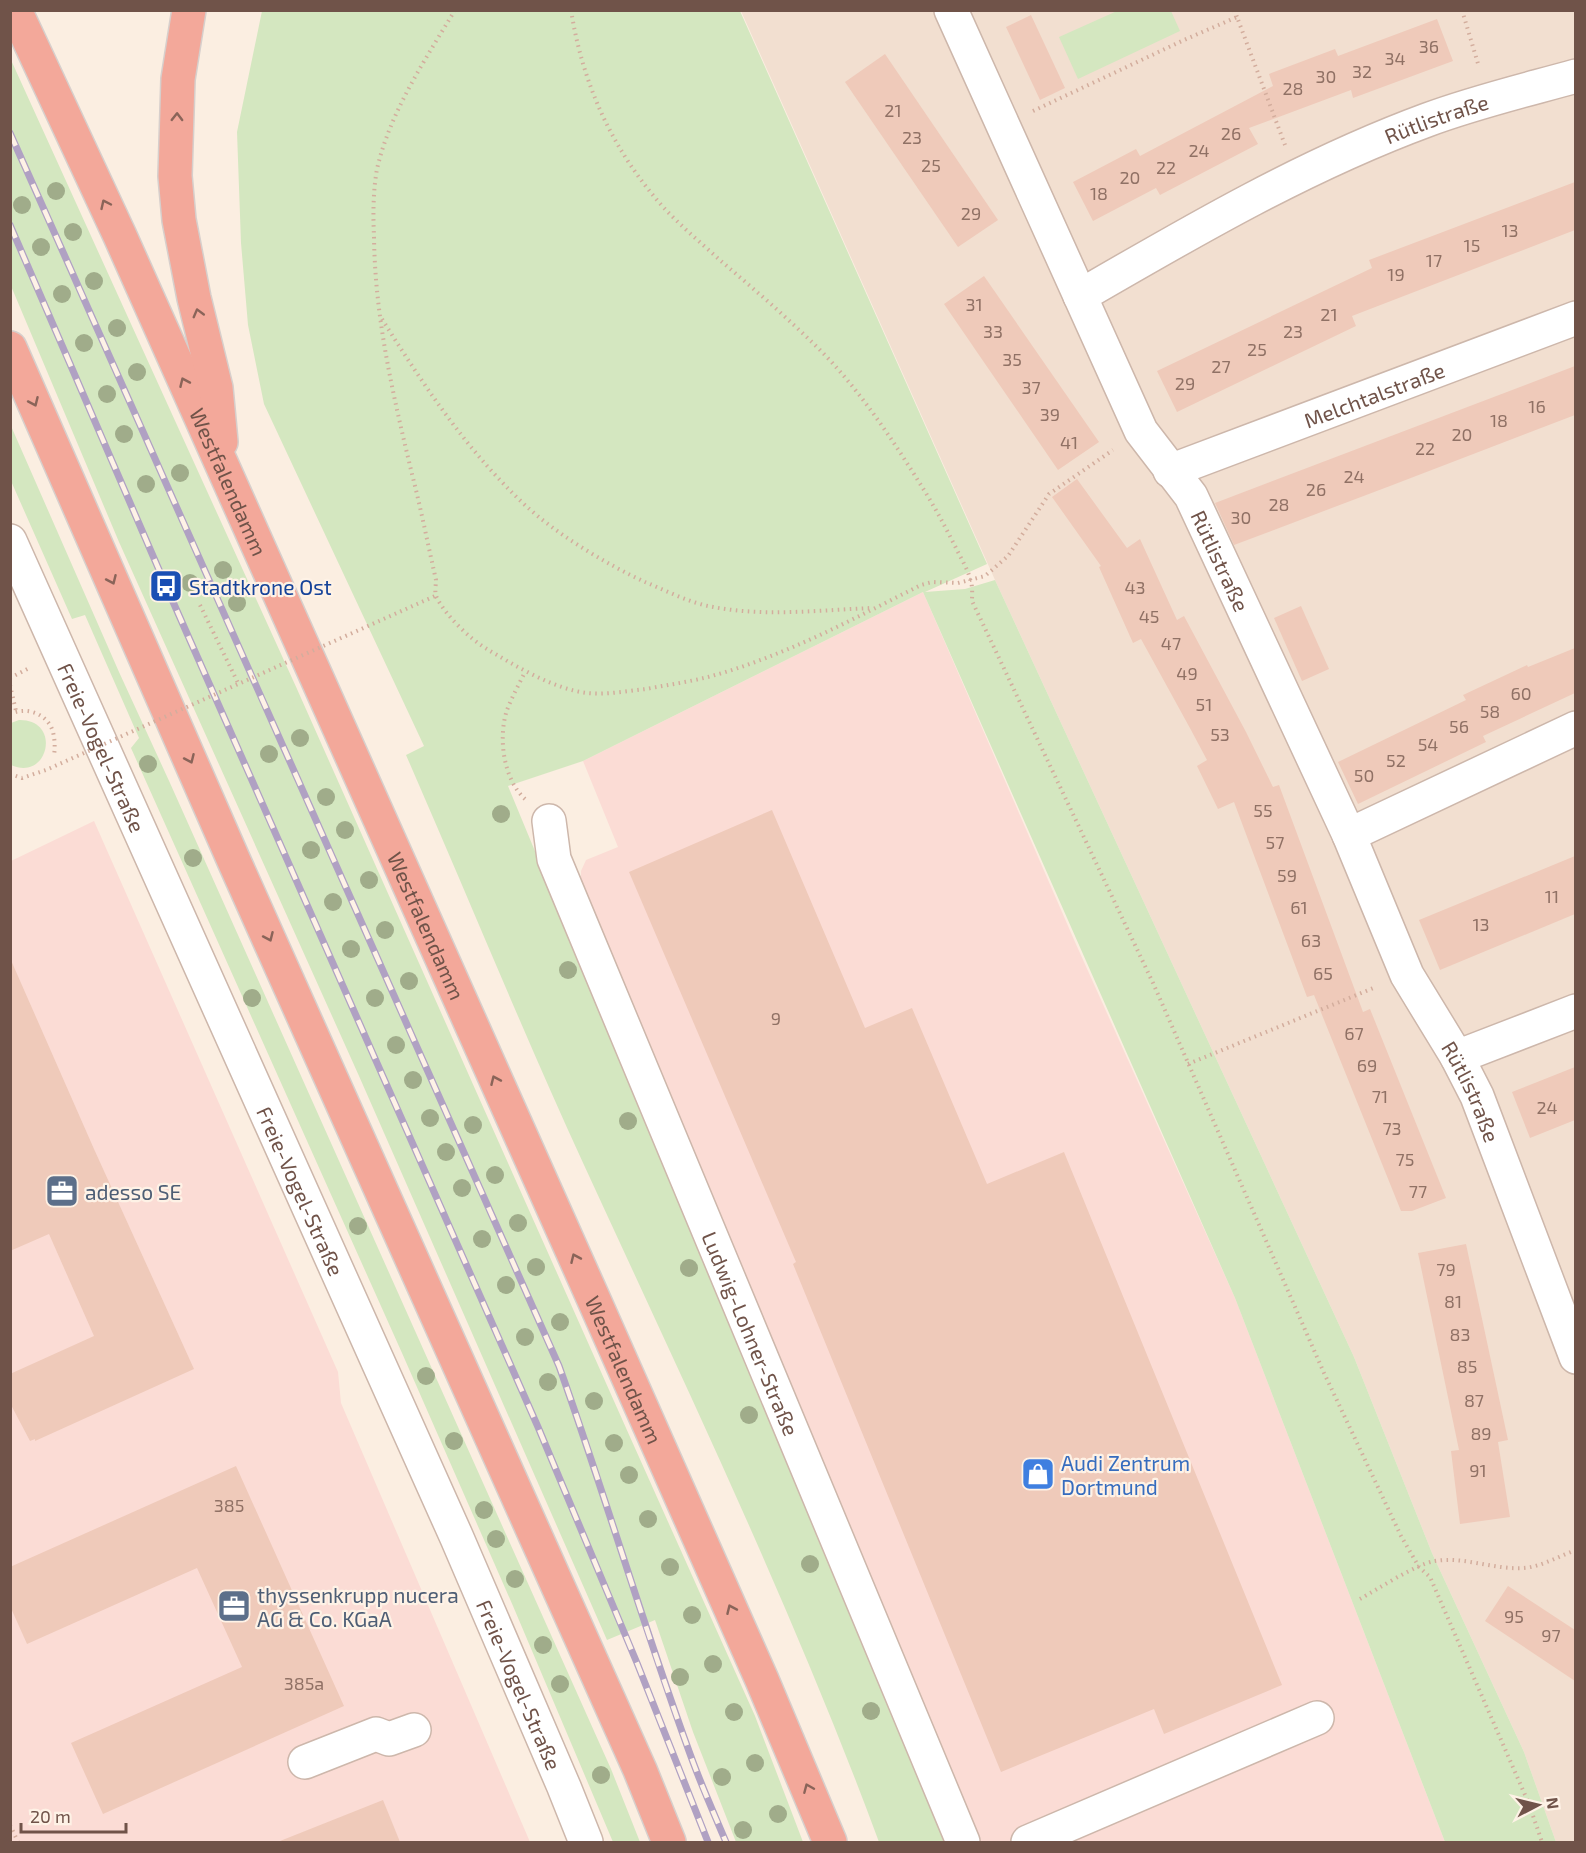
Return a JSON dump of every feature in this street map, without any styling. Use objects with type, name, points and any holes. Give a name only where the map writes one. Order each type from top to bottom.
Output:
[{"type":"highway","name":"Westfalendamm","points":[[15,10],[120,236],[762,1680],[830,1842]]},
{"type":"highway","points":[[189,10],[178,79],[175,176],[179,220],[194,298],[216,388],[225,474]]},
{"type":"highway","points":[[10,348],[230,850],[640,1770],[669,1842]]},
{"type":"street","name":"Rütlistraße","points":[[951,10],[1141,431],[1191,496],[1349,835],[1407,975],[1457,1057],[1477,1096],[1575,1357]]},
{"type":"street","name":"Rütlistraße","points":[[1080,296],[1189,233],[1297,177],[1427,120],[1575,76]]},
{"type":"street","name":"Melchtalstraße","points":[[1170,471],[1575,318]]},
{"type":"street","name":"Freie-Vogel-Straße","points":[[10,541],[457,1538],[586,1842]]},
{"type":"street","points":[[1349,835],[1575,728]]},
{"type":"street","name":"Ludwig-Lohner-Straße","points":[[549,820],[554,860],[963,1842]]},
{"type":"street","points":[[1457,1057],[1575,1011]]},
{"type":"street","points":[[1028,1842],[1317,1718]]},
{"type":"street","points":[[310,1772],[376,1734],[401,1735]]},
{"type":"path","points":[[454,10],[398,111],[386,140],[377,170],[373,213],[374,266],[393,398],[436,580],[435,596],[453,619],[477,643],[525,672],[586,693],[622,692],[679,684],[709,677],[763,659],[921,585],[932,582],[958,583],[986,576],[1008,555],[1049,494],[1141,431]]},
{"type":"path","points":[[571,10],[579,55],[589,88],[619,149],[639,178],[665,209],[693,236],[821,351],[843,374],[878,420],[923,488],[951,538],[971,580],[972,601],[1148,972],[1324,1373],[1401,1536],[1419,1567],[1430,1577],[1529,1804],[1542,1842]]},
{"type":"path","points":[[1234,10],[1297,177]]},
{"type":"path","points":[[1462,10],[1489,100]]},
{"type":"path","points":[[1004,125],[1237,17]]},
{"type":"path","points":[[380,317],[425,388],[458,432],[492,471],[527,507],[562,534],[624,572],[671,593],[712,607],[762,612],[876,608]]},
{"type":"path","points":[[10,774],[22,778],[46,770],[435,596]]},
{"type":"path","points":[[200,605],[238,683]]},
{"type":"path","points":[[10,678],[28,669]]},
{"type":"path","points":[[508,769],[504,757],[503,727],[507,712],[525,672]]},
{"type":"path","points":[[10,685],[16,711]]},
{"type":"path","points":[[10,714],[16,711],[26,711],[45,719],[52,729],[55,744],[54,756]]},
{"type":"path","points":[[1188,1064],[1378,987]]},
{"type":"path","points":[[1360,1599],[1419,1567],[1435,1561],[1524,1568],[1575,1550]]},
{"type":"path","points":[[10,1825],[18,1842]]},
{"type":"shaded area","points":[[741,11],[1575,11],[1575,1842],[1556,1842],[1524,1752],[1432,1553],[1354,1357],[995,580]]},
{"type":"shaded area","points":[[923,592],[1075,942],[1235,1298],[1445,1842],[976,1842],[581,882],[581,871],[586,860],[618,847],[583,761]]},
{"type":"shaded area","points":[[94,821],[338,1372],[341,1403],[530,1842],[11,1842],[11,861]]},
{"type":"green space","points":[[262,11],[740,11],[987,564],[925,592],[965,589],[995,580],[1354,1357],[1432,1553],[1524,1752],[1556,1842],[1445,1842],[1235,1298],[923,592],[583,761],[508,786],[945,1842],[879,1842],[812,1671],[700,1417],[561,1114],[406,755],[424,746],[264,404],[248,325],[241,243],[237,132]]},
{"type":"green space","points":[[1117,11],[1171,11],[1180,31],[1078,79],[1059,37]]},
{"type":"green space","points":[[11,60],[297,689],[755,1716],[803,1842],[736,1842],[693,1732],[655,1620],[607,1640],[359,1076],[119,542],[11,286]]},
{"type":"green space","points":[[11,426],[611,1769],[640,1842],[613,1842],[402,1353],[131,748],[139,738],[85,615],[72,619],[11,481]]},
{"type":"green space","points":[[19,720],[33,722],[41,729],[45,738],[42,758],[34,765],[24,768],[11,765],[11,723]]},
{"type":"building","points":[[1031,15],[1065,88],[1040,100],[1006,27]]},
{"type":"building","points":[[1437,19],[1453,61],[1353,98],[1351,90],[1249,128],[1258,144],[1160,195],[1156,188],[1093,221],[1073,182],[1136,149],[1140,156],[1273,86],[1269,74],[1335,49],[1338,56]]},
{"type":"building","points":[[885,54],[998,220],[958,247],[845,82]]},
{"type":"building","points":[[1575,182],[1575,230],[1352,316],[1356,326],[1177,412],[1157,371],[1372,268],[1369,260]]},
{"type":"building","points":[[984,276],[1099,442],[1058,470],[944,304]]},
{"type":"building","points":[[1575,366],[1575,415],[1390,486],[1234,545],[1215,503]]},
{"type":"building","points":[[1077,479],[1127,548],[1140,539],[1177,620],[1184,616],[1273,787],[1279,785],[1363,1012],[1370,1009],[1446,1198],[1412,1211],[1401,1211],[1314,995],[1307,997],[1234,802],[1218,809],[1197,766],[1207,760],[1141,639],[1133,643],[1099,567],[1101,566],[1052,497]]},
{"type":"building","points":[[1301,606],[1329,669],[1302,681],[1274,618]]},
{"type":"building","points":[[1575,648],[1575,693],[1483,736],[1486,742],[1358,804],[1338,762],[1466,700],[1463,695],[1527,665],[1528,667]]},
{"type":"building","name":"Audi Zentrum Dortmund","points":[[772,810],[865,1028],[912,1008],[987,1184],[1064,1152],[1282,1685],[1164,1734],[1154,1709],[1001,1772],[793,1264],[796,1262],[629,872]]},
{"type":"building","points":[[1575,856],[1575,914],[1440,970],[1419,920]]},
{"type":"building","name":"adesso SE","points":[[10,958],[194,1369],[35,1441],[35,1439],[30,1441],[10,1403],[10,1374],[94,1336],[49,1234],[10,1251]]},
{"type":"building","points":[[1575,1067],[1575,1120],[1530,1138],[1512,1092]]},
{"type":"building","points":[[1466,1244],[1508,1440],[1498,1442],[1510,1517],[1460,1524],[1451,1451],[1459,1450],[1418,1253]]},
{"type":"building","points":[[236,1466],[344,1706],[103,1814],[71,1743],[242,1667],[197,1568],[27,1644],[10,1606],[10,1567]]},
{"type":"building","points":[[1508,1586],[1575,1630],[1575,1681],[1485,1621]]},
{"type":"building","points":[[383,1800],[400,1842],[280,1842],[280,1841]]},
{"type":"railway","points":[[10,133],[559,1366],[675,1713],[726,1842]]},
{"type":"railway","points":[[10,225],[166,586],[538,1427],[637,1663],[708,1842]]},
{"type":"place","name":"Stadtkrone Ost","points":[[166,586]]},
{"type":"place","name":"adesso SE","points":[[62,1191]]},
{"type":"place","name":"Audi Zentrum Dortmund","points":[[1038,1474]]},
{"type":"place","name":"thyssenkrupp nucera AG & Co. KGaA","points":[[234,1606]]}]
